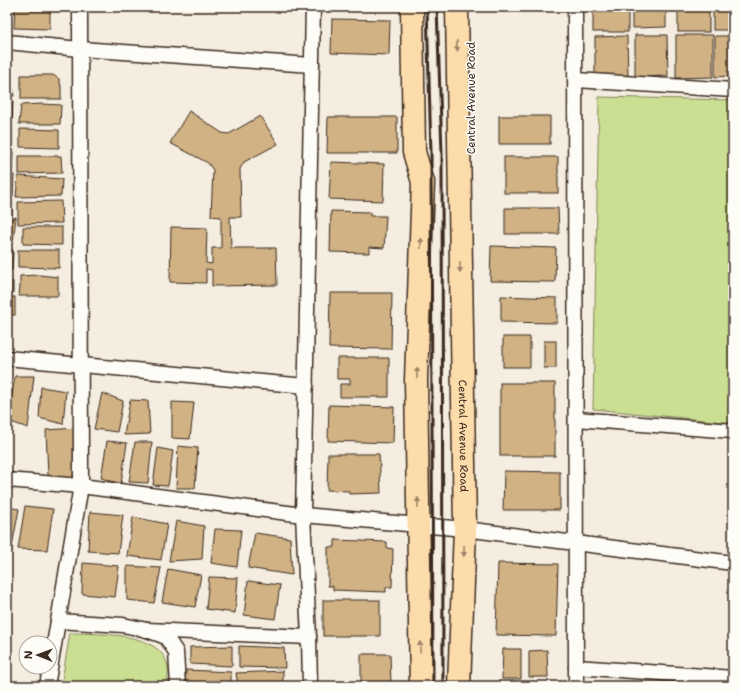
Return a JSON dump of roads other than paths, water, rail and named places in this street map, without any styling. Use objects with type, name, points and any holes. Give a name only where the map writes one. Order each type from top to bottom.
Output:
[{"type":"main road","points":[[412,7],[414,152],[423,182]]},
{"type":"main road","points":[[420,7],[423,182],[416,380],[420,686]]},
{"type":"main road","name":"Central Avenue Road","points":[[456,7],[465,529],[459,686]]},
{"type":"main road","name":"Central Avenue Road","points":[[459,186],[472,159],[472,7]]},
{"type":"street","points":[[47,686],[81,486],[80,7]]},
{"type":"street","points":[[310,686],[303,514],[314,7]]},
{"type":"street","points":[[575,7],[576,686]]},
{"type":"street","points":[[7,42],[80,49],[312,65]]},
{"type":"street","points":[[576,80],[733,90]]},
{"type":"street","points":[[7,358],[306,386]]},
{"type":"street","points":[[576,419],[733,431]]},
{"type":"street","points":[[7,480],[81,486],[303,514],[418,526],[465,529],[733,563]]},
{"type":"street","points":[[58,621],[123,625],[147,630],[166,637],[176,652],[178,686]]},
{"type":"street","points":[[147,630],[309,637]]},
{"type":"street","points":[[576,667],[704,681],[733,678]]},
{"type":"railway","points":[[427,7],[431,153],[433,686]]},
{"type":"railway","points":[[437,7],[442,153],[443,686]]}]
